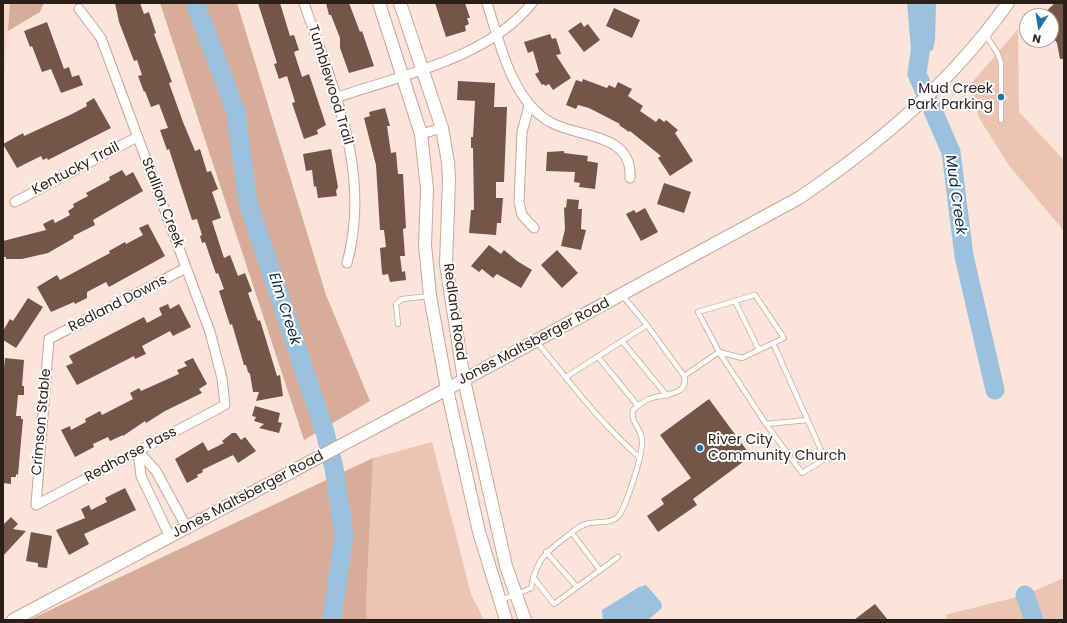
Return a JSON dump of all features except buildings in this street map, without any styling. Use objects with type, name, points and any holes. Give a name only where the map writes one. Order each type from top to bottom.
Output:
[{"type":"main road","name":"Redland Road","points":[[379,3],[421,134],[427,189],[425,245],[430,296],[447,389],[479,532],[506,620]]},
{"type":"main road","name":"Redland Road","points":[[400,3],[442,128],[448,162],[449,180],[446,264],[464,380],[506,566],[525,620]]},
{"type":"main road","name":"Jones Maltsberger Road","points":[[13,620],[464,380],[799,198],[853,161],[888,132],[956,67],[985,34],[1008,3]]},
{"type":"street","name":"Tumblewood Trail","points":[[304,3],[349,138],[355,177],[354,228],[347,263]]},
{"type":"street","points":[[487,3],[497,34],[520,91],[529,106],[550,122],[604,139],[620,150],[629,161],[630,178]]},
{"type":"street","points":[[335,98],[464,53],[497,34],[516,19],[532,3]]},
{"type":"street","name":"Stallion Creek","points":[[78,9],[101,38],[217,355],[222,378],[225,405]]},
{"type":"street","points":[[529,106],[522,132],[519,202],[522,215],[534,228]]},
{"type":"street","points":[[421,134],[442,128]]},
{"type":"street","name":"Kentucky Trail","points":[[16,202],[137,137]]},
{"type":"street","name":"Redland Downs","points":[[49,339],[186,268]]},
{"type":"street","name":"Crimson Stable","points":[[36,505],[49,339]]},
{"type":"street","name":"Redhorse Pass","points":[[36,505],[225,405]]},
{"type":"street","points":[[138,451],[156,471],[187,528]]},
{"type":"street","points":[[138,451],[141,476],[170,537]]},
{"type":"lane","points":[[985,34],[998,54],[1001,63],[1001,120]]},
{"type":"lane","points":[[499,600],[516,595],[530,588],[537,566],[546,552],[572,533],[587,523],[606,522],[618,516],[637,470],[640,457],[642,441],[641,433],[631,416],[633,410],[649,398],[667,396],[684,387],[684,376],[647,324],[622,295]]},
{"type":"lane","points":[[684,376],[719,352],[742,358],[773,343],[784,338],[755,295],[698,312],[719,352],[766,424],[802,473],[825,459],[773,343]]},
{"type":"lane","points":[[398,324],[396,304],[402,299],[430,296]]},
{"type":"lane","points":[[735,301],[759,350]]},
{"type":"lane","points":[[566,377],[647,324]]},
{"type":"lane","points":[[536,341],[618,439],[640,457]]},
{"type":"lane","points":[[622,341],[667,396]]},
{"type":"lane","points":[[598,356],[638,406]]},
{"type":"lane","points":[[766,424],[807,420]]},
{"type":"lane","points":[[572,533],[600,570]]},
{"type":"lane","points":[[546,552],[577,587]]},
{"type":"lane","points":[[533,577],[554,604],[618,557]]},
{"type":"shaded area","points":[[3,3],[10,3],[3,87]]},
{"type":"shaded area","points":[[10,3],[44,3],[40,12],[8,31]]},
{"type":"shaded area","points":[[160,3],[237,3],[326,295],[370,401],[304,440]]},
{"type":"shaded area","points":[[1018,29],[1019,112],[1064,160],[1064,231],[1010,167],[979,118],[970,85]]},
{"type":"shaded area","points":[[432,442],[471,594],[484,620],[367,620],[366,605],[373,458]]},
{"type":"shaded area","points":[[373,458],[366,605],[367,620],[29,620]]},
{"type":"shaded area","points":[[1064,578],[1064,620],[948,620],[945,615],[1025,595]]},
{"type":"water","points":[[907,3],[936,3],[935,40],[933,50],[914,57],[911,50]]},
{"type":"water","points":[[646,585],[661,602],[662,608],[648,620],[603,620],[602,610],[639,587]]},
{"type":"waterway","name":"Elm Creek","points":[[195,3],[236,112],[248,203],[325,432],[334,468],[344,535],[332,620]]},
{"type":"waterway","name":"Mud Creek","points":[[922,3],[924,24],[917,74],[951,152],[964,256],[995,390]]},
{"type":"waterway","name":"Mud Creek","points":[[1025,595],[1034,620]]},
{"type":"place","name":"Mud Creek Park Parking","points":[[1001,97]]},
{"type":"place","name":"River City Community Church","points":[[700,448]]}]
